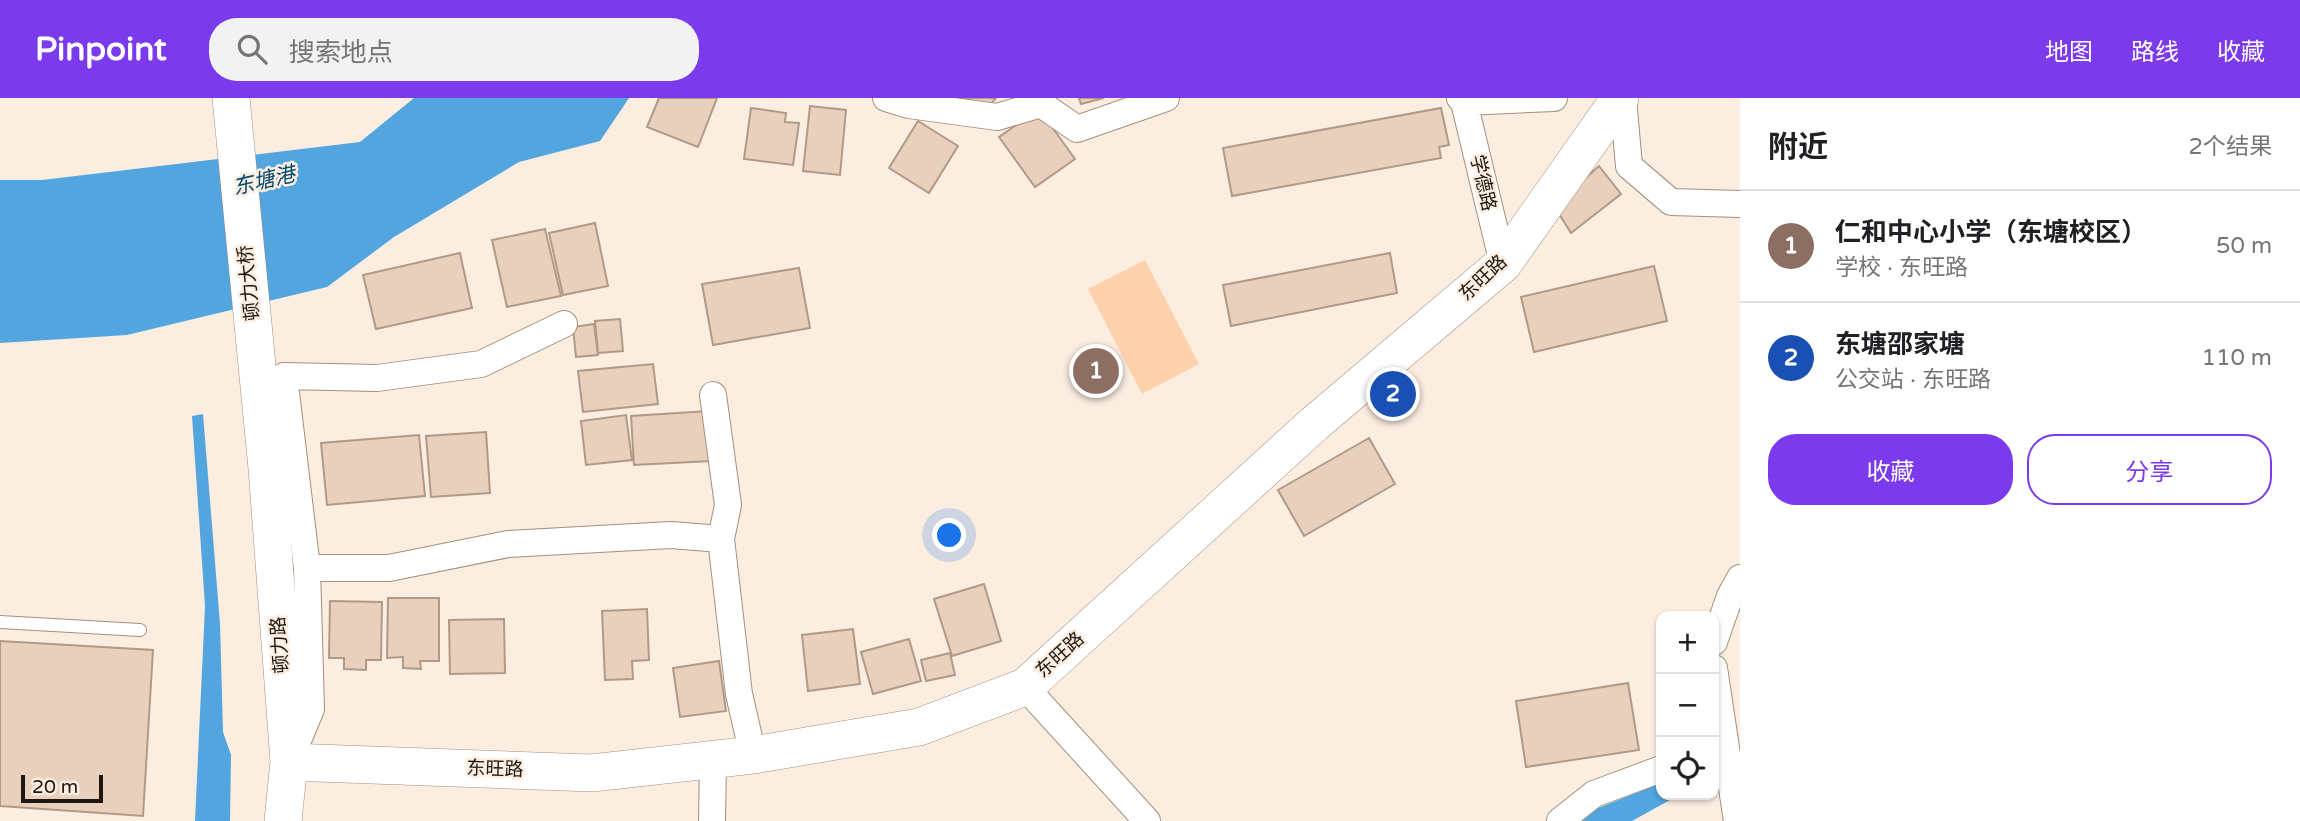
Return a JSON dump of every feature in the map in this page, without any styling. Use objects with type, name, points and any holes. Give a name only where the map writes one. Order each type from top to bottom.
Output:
[{"type":"street","name":"顿力大桥","points":[[231,98],[267,468]]},
{"type":"street","points":[[886,98],[909,105],[998,117],[1041,104],[1077,129],[1166,98]]},
{"type":"street","name":"学德路","points":[[1503,264],[1463,99],[1554,98]]},
{"type":"street","points":[[1621,98],[1629,166],[1671,202],[1740,204]]},
{"type":"street","name":"东旺路","points":[[289,762],[592,773],[713,761],[919,727],[1025,687],[1314,424],[1503,264],[1621,98]]},
{"type":"street","points":[[289,762],[311,709],[307,568],[284,376],[377,378],[481,364],[564,324]]},
{"type":"street","points":[[713,395],[728,505],[721,539],[739,694],[752,755]]},
{"type":"street","name":"顿力路","points":[[267,468],[289,762],[283,821]]},
{"type":"street","points":[[307,568],[389,568],[508,544],[671,536],[721,539]]},
{"type":"street","points":[[1719,628],[1730,596],[1740,578]]},
{"type":"street","points":[[1714,674],[1720,746],[1737,821]]},
{"type":"street","points":[[1025,687],[1147,821]]},
{"type":"street","points":[[712,821],[713,761]]},
{"type":"street","points":[[1560,821],[1594,794],[1656,771]]},
{"type":"lane","points":[[0,622],[140,630]]},
{"type":"shaded area","points":[[1145,260],[1199,364],[1142,394],[1088,289]]},
{"type":"water","name":"东塘港","points":[[414,98],[629,98],[600,141],[519,162],[394,237],[327,287],[127,335],[0,343],[0,180],[42,180],[360,142]]},
{"type":"water","points":[[203,414],[220,624],[223,732],[231,755],[230,821],[195,821],[205,606],[192,416]]},
{"type":"water","points":[[1656,785],[1656,800],[1670,800],[1632,821],[1579,821],[1588,812]]},
{"type":"building","points":[[659,98],[717,98],[698,147],[647,127]]},
{"type":"building","points":[[961,98],[996,98],[989,106]]},
{"type":"building","points":[[1079,98],[1104,98],[1081,104]]},
{"type":"building","points":[[810,106],[846,110],[840,175],[803,171]]},
{"type":"building","points":[[751,108],[786,113],[785,122],[799,123],[793,165],[744,159]]},
{"type":"building","points":[[1441,108],[1449,145],[1439,147],[1441,158],[1232,196],[1223,148]]},
{"type":"building","points":[[1039,109],[1075,159],[1035,187],[999,137]]},
{"type":"building","points":[[918,121],[958,146],[929,193],[889,168]]},
{"type":"building","points":[[1599,166],[1621,194],[1571,233],[1554,206]]},
{"type":"building","points":[[595,223],[608,286],[563,295],[549,233]]},
{"type":"building","points":[[545,229],[561,296],[507,307],[492,240]]},
{"type":"building","points":[[460,253],[472,308],[376,329],[363,275]]},
{"type":"building","points":[[1390,253],[1397,293],[1231,326],[1223,285]]},
{"type":"building","points":[[1654,266],[1667,321],[1534,352],[1521,297]]},
{"type":"building","points":[[799,268],[810,328],[713,345],[702,284]]},
{"type":"building","points":[[620,319],[623,351],[598,353],[595,321]]},
{"type":"building","points":[[594,324],[598,355],[576,357],[573,327]]},
{"type":"building","points":[[653,364],[658,404],[583,412],[578,371]]},
{"type":"building","points":[[708,411],[711,461],[634,465],[631,416]]},
{"type":"building","points":[[626,415],[632,460],[586,465],[581,421]]},
{"type":"building","points":[[486,432],[490,493],[431,497],[426,436]]},
{"type":"building","points":[[419,435],[425,496],[327,505],[321,443]]},
{"type":"building","points":[[1369,438],[1395,484],[1304,536],[1278,490]]},
{"type":"building","points":[[984,584],[1001,641],[952,656],[934,599]]},
{"type":"building","points":[[388,598],[439,598],[439,661],[420,661],[421,669],[403,668],[403,657],[387,658]]},
{"type":"building","points":[[330,601],[382,602],[381,660],[366,660],[366,670],[344,669],[344,658],[329,658]]},
{"type":"building","points":[[647,609],[649,660],[632,661],[633,679],[605,680],[602,611]]},
{"type":"building","points":[[504,619],[505,673],[450,674],[449,620]]},
{"type":"building","points":[[853,629],[860,684],[808,691],[802,635]]},
{"type":"building","points":[[909,639],[921,681],[873,694],[861,652]]},
{"type":"building","points":[[0,641],[153,650],[143,816],[0,806]]},
{"type":"building","points":[[950,653],[955,675],[926,681],[921,660]]},
{"type":"building","points":[[719,661],[726,711],[680,717],[673,668]]},
{"type":"building","points":[[1628,683],[1639,750],[1526,767],[1516,701]]},
{"type":"place","name":"仁和中心小学（东塘校区）","points":[[1096,371]]},
{"type":"place","name":"东塘邵家塘","points":[[1393,394]]}]
